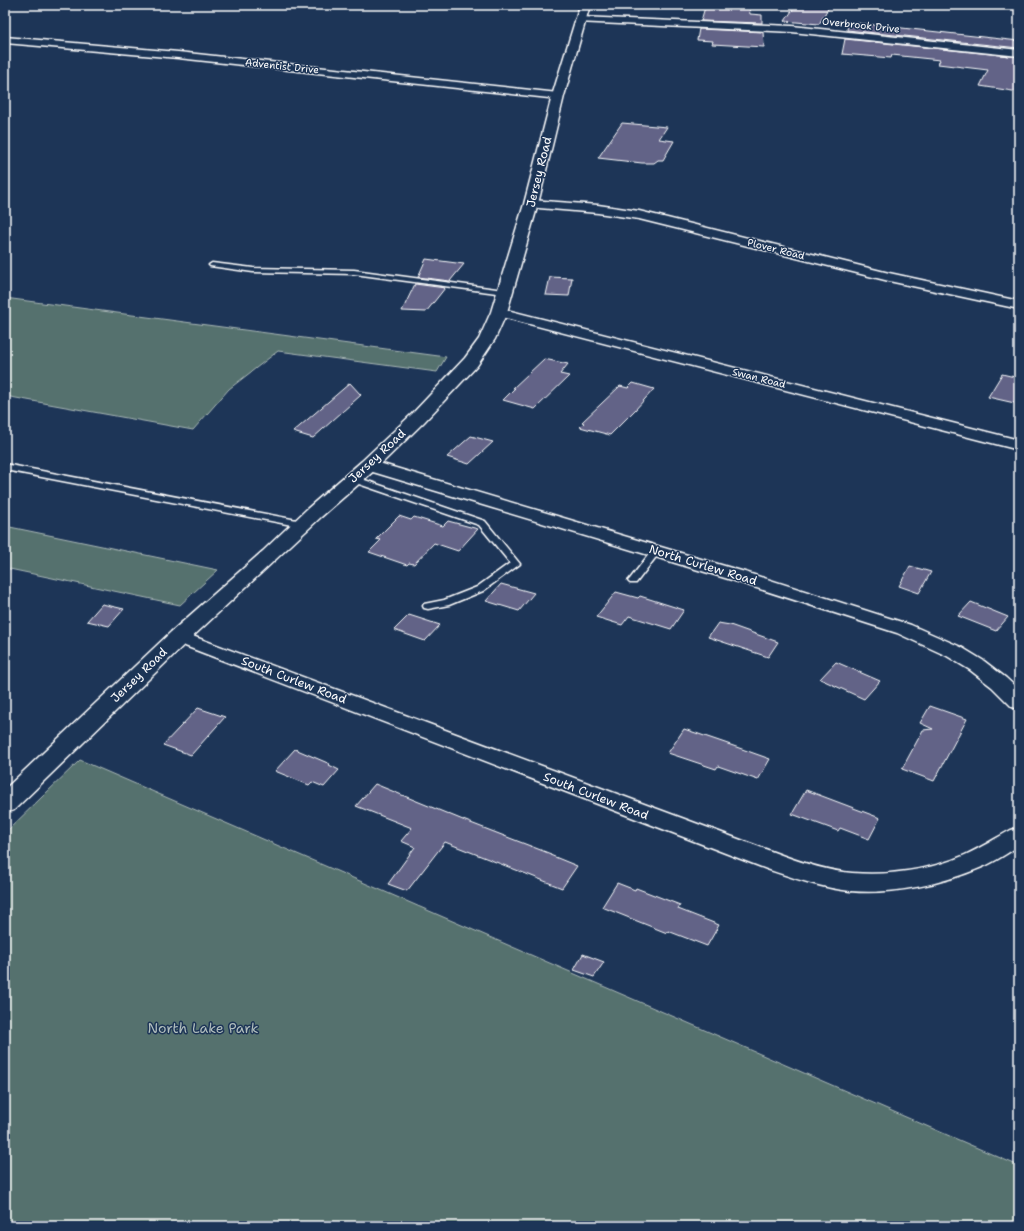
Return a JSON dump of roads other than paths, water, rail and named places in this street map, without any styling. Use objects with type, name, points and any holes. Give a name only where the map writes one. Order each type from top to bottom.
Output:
[{"type":"street","name":"Jersey Road","points":[[5,804],[179,636],[369,465],[418,418],[471,362],[487,339],[499,312],[531,204],[558,96],[584,5]]},
{"type":"street","name":"Overbrook Drive","points":[[580,20],[792,29],[1019,53]]},
{"type":"street","name":"Adventist Drive","points":[[5,40],[170,54],[558,96]]},
{"type":"street","name":"Plover Road","points":[[531,204],[592,208],[639,215],[889,277],[1019,305]]},
{"type":"street","name":"Swan Road","points":[[499,312],[1019,445]]},
{"type":"street","name":"North Curlew Road","points":[[369,465],[873,618],[951,649],[986,671],[1008,689],[1019,702]]},
{"type":"street","name":"South Curlew Road","points":[[179,636],[732,846],[794,868],[819,875],[852,882],[888,881],[912,878],[946,871],[974,860],[1019,836]]},
{"type":"lane","points":[[212,265],[253,270],[354,272],[504,292]]},
{"type":"lane","points":[[5,467],[302,524]]},
{"type":"lane","points":[[352,479],[482,523],[515,564],[480,589],[446,603],[428,606]]},
{"type":"lane","points":[[633,581],[656,551]]},
{"type":"park label","name":"North Lake Park","points":[[203,1028]]}]
